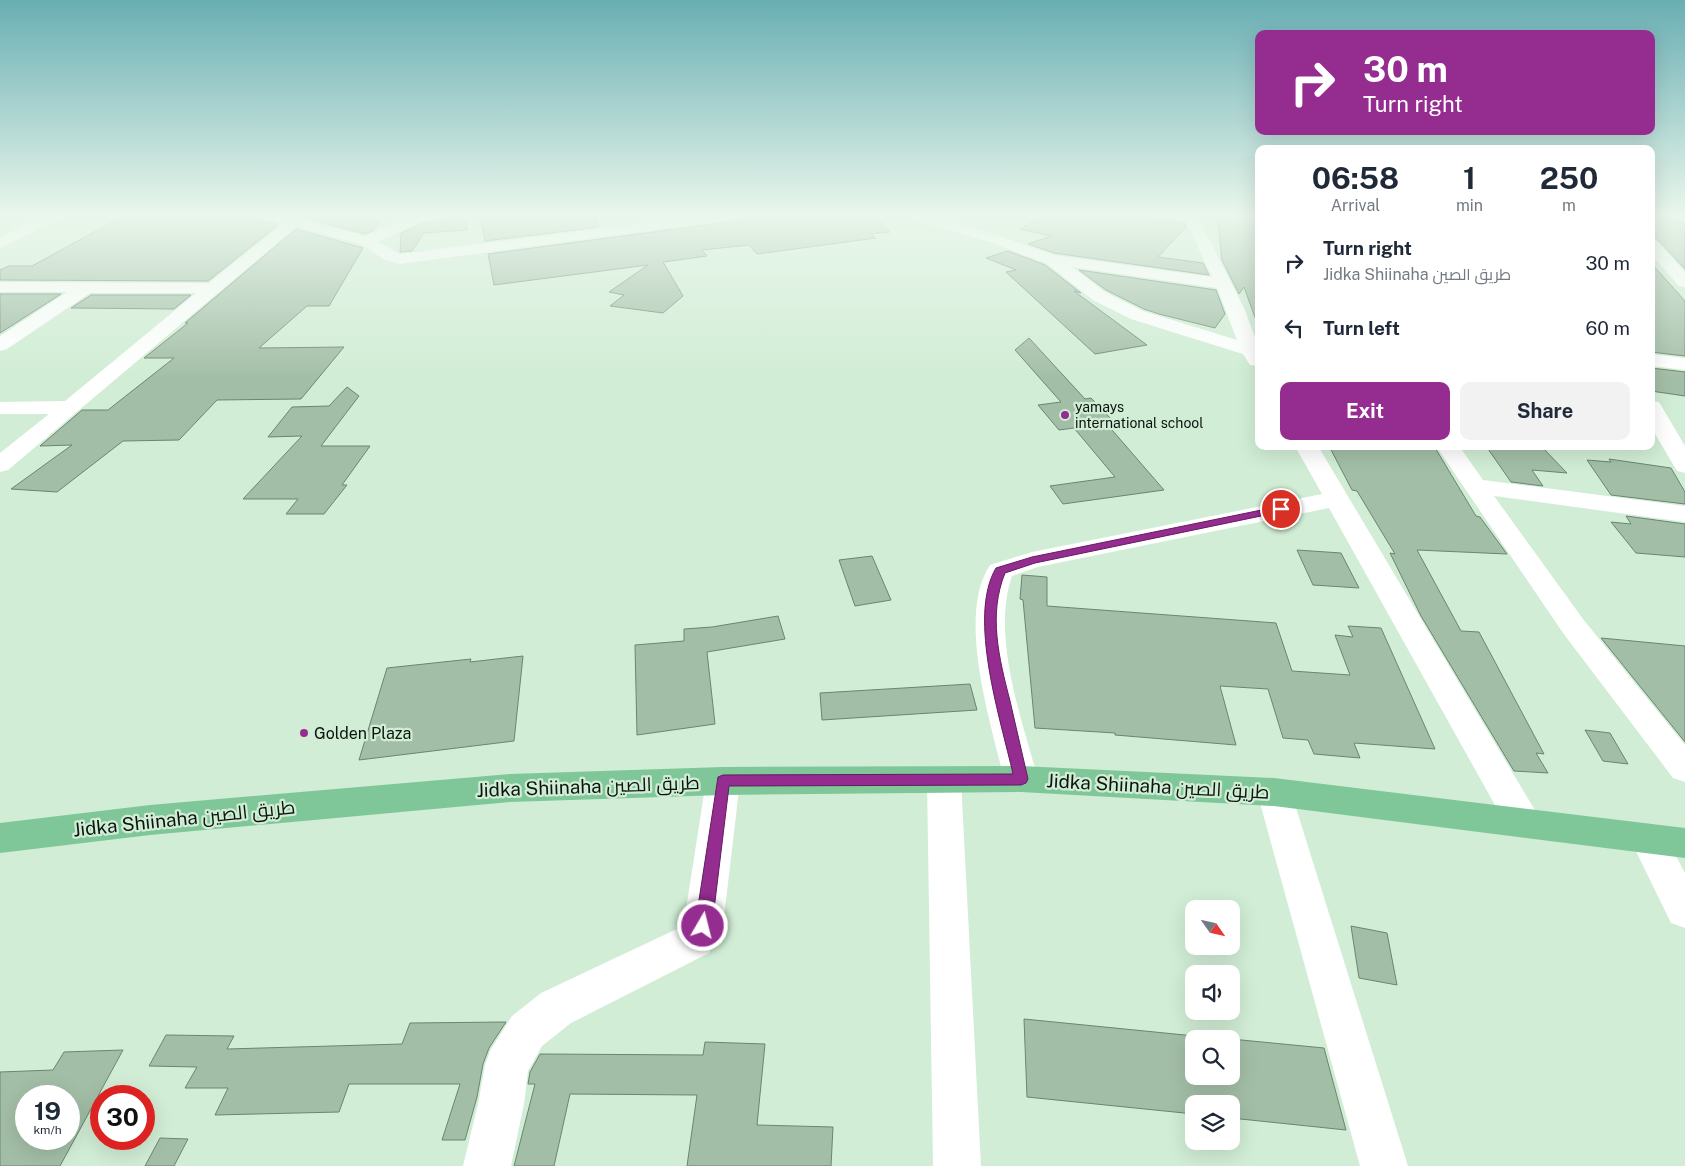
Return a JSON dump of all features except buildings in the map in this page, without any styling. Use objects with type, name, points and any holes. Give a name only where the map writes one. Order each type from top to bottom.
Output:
[{"type":"main road","name":"Jidka Shiinaha طريق الصين","points":[[3,842],[150,820],[510,788],[723,781],[1021,779],[1274,792],[1685,843]]},
{"type":"street","points":[[0,465],[214,288],[231,269]]},
{"type":"street","points":[[1064,269],[1099,296],[1117,306],[1254,357]]},
{"type":"street","points":[[1129,269],[1223,284]]},
{"type":"street","points":[[1216,269],[1223,284],[1243,309],[1254,357]]},
{"type":"street","points":[[1679,269],[1685,282]]},
{"type":"street","points":[[0,287],[214,288]]},
{"type":"street","points":[[0,345],[87,287]]},
{"type":"street","points":[[1655,360],[1685,364]]},
{"type":"street","points":[[0,408],[70,407]]},
{"type":"street","points":[[1655,414],[1685,466]]},
{"type":"street","points":[[1308,450],[1523,822]]},
{"type":"street","points":[[1450,450],[1573,626],[1685,769]]},
{"type":"street","points":[[1475,486],[1685,514]]},
{"type":"street","points":[[1021,779],[991,649],[990,618],[993,587],[1000,570],[1032,560],[1335,499]]},
{"type":"street","points":[[944,780],[957,1166]]},
{"type":"street","points":[[487,1166],[501,1104],[507,1065],[527,1032],[556,1008],[695,940],[703,926],[723,781]]},
{"type":"street","points":[[1274,792],[1384,1166]]},
{"type":"street","points":[[1648,839],[1685,911]]},
{"type":"place","name":"yamays international school","points":[[1065,415]]},
{"type":"place","name":"Golden Plaza","points":[[304,733]]},
{"type":"route","points":[[703,926],[723,781],[1021,779],[991,649],[990,618],[993,587],[1000,570],[1032,560],[1281,509]]}]
